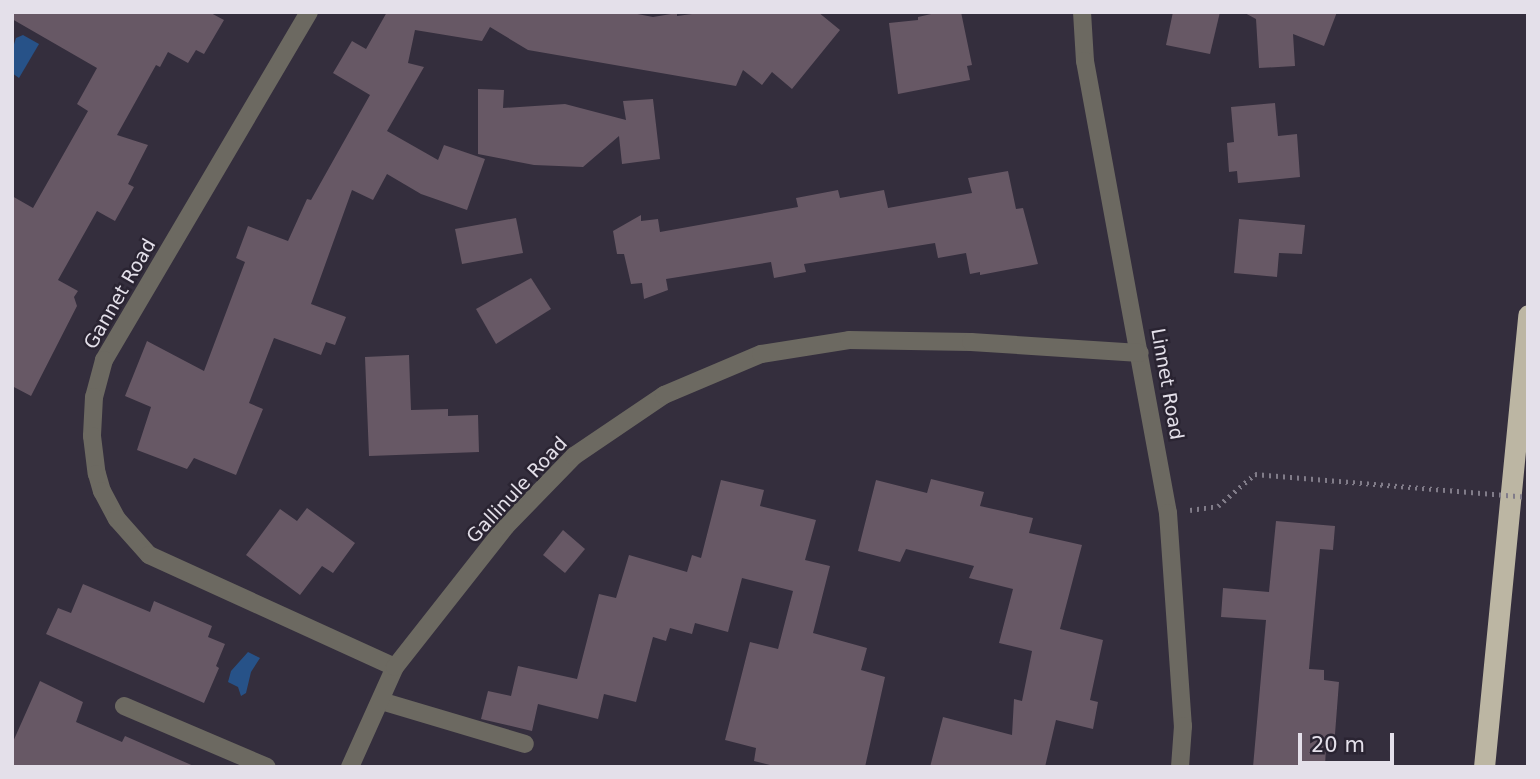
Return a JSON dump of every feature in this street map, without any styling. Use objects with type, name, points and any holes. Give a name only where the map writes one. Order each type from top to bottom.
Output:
[{"type":"highway","points":[[1484,767],[1528,315]]},
{"type":"street","name":"Gannet Road","points":[[309,12],[104,360],[94,397],[92,436],[102,491],[117,519],[149,555],[395,667]]},
{"type":"street","name":"Linnet Road","points":[[1082,12],[1085,61],[1168,513],[1183,726],[1180,767]]},
{"type":"street","name":"Gallinule Road","points":[[350,767],[395,667],[506,526],[574,456],[664,395],[761,354],[849,340],[971,342],[1140,353]]},
{"type":"street","points":[[381,701],[525,744]]},
{"type":"street","points":[[124,706],[267,767]]},
{"type":"path","points":[[1168,513],[1218,506],[1255,474],[1528,497]]},
{"type":"water","points":[[23,35],[39,44],[19,78],[12,73],[12,51],[16,38]]},
{"type":"water","points":[[248,652],[260,658],[251,672],[246,693],[241,696],[238,687],[228,682],[231,671]]},
{"type":"building","points":[[12,12],[209,12],[224,20],[204,54],[196,50],[188,63],[168,52],[160,67],[156,65],[117,135],[148,145],[128,184],[134,187],[115,221],[97,211],[58,280],[78,291],[74,297],[77,306],[31,396],[12,386],[12,196],[33,208],[88,111],[77,104],[97,68],[12,19]]},
{"type":"building","points":[[387,12],[627,12],[653,17],[707,12],[818,12],[840,30],[792,89],[772,72],[762,85],[743,70],[736,86],[528,50],[490,27],[482,41],[415,30],[408,63],[424,67],[387,131],[438,160],[444,145],[485,159],[467,210],[421,194],[387,174],[373,200],[352,190],[311,304],[346,317],[335,345],[326,342],[321,355],[274,338],[249,403],[263,409],[236,475],[194,458],[187,469],[137,450],[151,407],[125,396],[147,341],[204,371],[245,262],[236,258],[248,226],[288,241],[307,199],[311,200],[370,95],[333,73],[352,41],[366,49]]},
{"type":"building","points":[[940,12],[961,12],[972,65],[967,66],[970,80],[898,94],[889,23],[918,20],[918,17]]},
{"type":"building","points":[[1173,12],[1220,12],[1210,54],[1166,45]]},
{"type":"building","points":[[1243,12],[1337,12],[1324,46],[1293,34],[1295,66],[1259,68],[1256,19]]},
{"type":"building","points":[[478,89],[504,90],[503,108],[565,104],[626,120],[623,101],[653,99],[660,159],[622,164],[619,136],[583,167],[534,165],[478,154]]},
{"type":"building","points":[[1275,103],[1278,136],[1297,134],[1300,177],[1238,183],[1237,171],[1229,172],[1227,143],[1234,142],[1231,107]]},
{"type":"building","points":[[1008,171],[1016,209],[1023,208],[1038,264],[980,275],[980,272],[970,274],[966,253],[938,258],[935,243],[804,264],[806,272],[774,278],[771,262],[666,279],[668,290],[644,299],[642,283],[631,284],[624,254],[617,254],[613,231],[641,215],[641,221],[658,219],[660,232],[798,207],[796,198],[838,190],[840,198],[884,190],[888,208],[972,193],[968,178]]},
{"type":"building","points":[[516,218],[523,253],[462,264],[455,229]]},
{"type":"building","points":[[1239,219],[1305,225],[1302,254],[1279,253],[1277,277],[1234,273]]},
{"type":"building","points":[[531,278],[551,309],[496,344],[476,309]]},
{"type":"building","points":[[409,355],[411,410],[448,409],[448,416],[478,415],[479,452],[369,456],[365,357]]},
{"type":"building","points":[[931,479],[984,492],[980,506],[1033,518],[1029,533],[1082,545],[1060,629],[1103,640],[1090,700],[1098,702],[1093,729],[1056,720],[1045,767],[930,767],[943,717],[1012,735],[1014,699],[1022,701],[1032,651],[999,643],[1013,589],[969,578],[974,566],[906,549],[900,562],[858,551],[876,480],[927,493]]},
{"type":"building","points":[[721,480],[764,490],[760,506],[816,520],[805,560],[830,566],[813,633],[867,648],[861,670],[885,677],[865,767],[778,767],[754,761],[756,748],[725,740],[750,642],[778,649],[793,591],[742,578],[728,632],[695,623],[692,634],[670,628],[666,641],[653,637],[636,702],[604,694],[598,719],[538,704],[532,731],[481,719],[488,691],[511,696],[518,666],[577,679],[599,594],[616,598],[629,555],[687,572],[692,555],[701,558]]},
{"type":"building","points":[[307,508],[355,543],[333,573],[322,566],[300,595],[246,555],[280,509],[297,521]]},
{"type":"building","points":[[1276,521],[1335,526],[1333,550],[1320,549],[1309,669],[1324,670],[1324,680],[1339,682],[1334,747],[1326,747],[1325,767],[1253,767],[1266,620],[1221,617],[1223,588],[1269,592]]},
{"type":"building","points":[[563,530],[585,549],[565,573],[543,555]]},
{"type":"building","points":[[83,584],[150,612],[154,601],[212,626],[208,637],[225,644],[216,666],[219,668],[204,703],[46,634],[58,608],[71,613]]},
{"type":"building","points":[[40,681],[83,702],[76,722],[122,742],[125,736],[196,767],[12,767],[12,744]]}]
